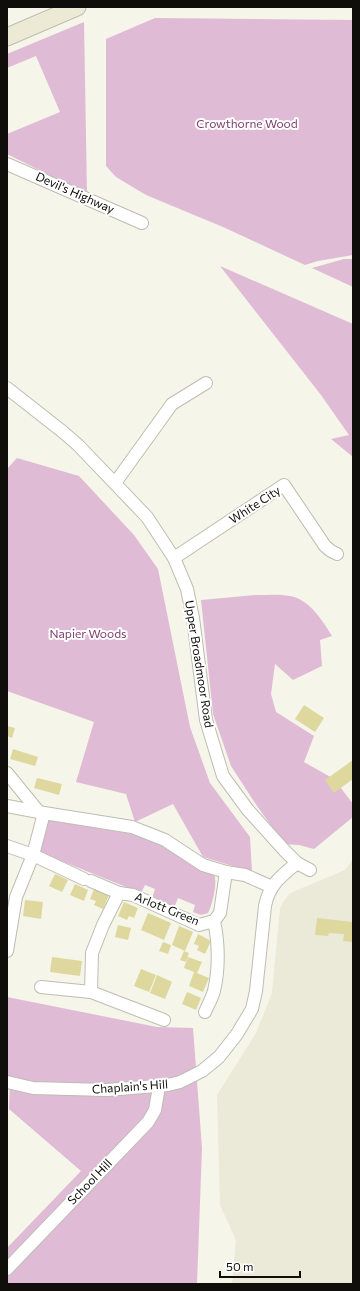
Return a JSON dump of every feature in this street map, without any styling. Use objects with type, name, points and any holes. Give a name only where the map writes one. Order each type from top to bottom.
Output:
[{"type":"main road","points":[[7,37],[77,7]]},
{"type":"street","name":"Devil's Highway","points":[[7,164],[142,223]]},
{"type":"street","points":[[115,483],[172,404],[206,383]]},
{"type":"street","name":"Upper Broadmoor Road","points":[[7,388],[78,445],[147,518],[174,558],[187,590],[193,618],[206,720],[223,776],[248,810],[285,851],[297,863],[310,870]]},
{"type":"street","name":"White City","points":[[174,558],[284,485],[325,546],[337,554]]},
{"type":"street","points":[[7,773],[41,812]]},
{"type":"street","points":[[7,806],[132,826],[165,840],[203,865],[226,872],[245,875],[272,887]]},
{"type":"street","points":[[7,951],[16,897],[32,855],[41,812]]},
{"type":"street","name":"Arlott Green","points":[[7,846],[32,855],[119,893],[133,895],[199,925],[214,921],[220,913],[226,872]]},
{"type":"street","name":"Chaplain's Hill","points":[[7,1082],[33,1088],[107,1090],[159,1087],[180,1082],[194,1076],[206,1068],[219,1057],[238,1034],[252,1009],[256,991],[267,895],[272,887],[297,863]]},
{"type":"street","name":"Arlott Green","points":[[91,992],[92,953],[103,925],[119,893]]},
{"type":"street","name":"Arlott Green","points":[[205,1012],[214,992],[218,956],[214,921]]},
{"type":"street","points":[[41,987],[91,992],[164,1020]]},
{"type":"street","name":"School Hill","points":[[7,1269],[148,1122],[155,1110],[159,1087]]},
{"type":"shaded area","points":[[353,859],[353,1284],[232,1284],[236,1240],[220,1205],[217,1095],[256,1033],[272,993],[280,909],[282,904],[289,894],[345,870]]},
{"type":"green space","name":"Crowthorne Wood","points":[[155,18],[353,20],[353,255],[318,261],[305,265],[223,227],[146,195],[116,177],[106,166],[106,39]]},
{"type":"green space","points":[[84,22],[87,194],[7,154],[7,134],[60,112],[36,56],[7,68],[7,54]]},
{"type":"green space","points":[[344,259],[353,259],[353,287],[312,268]]},
{"type":"green space","points":[[220,266],[353,324],[353,457],[331,439],[349,435],[321,395]]},
{"type":"green space","name":"Napier Woods","points":[[17,458],[79,476],[134,535],[158,569],[190,727],[210,783],[250,837],[252,872],[203,857],[173,804],[135,822],[126,794],[76,782],[94,722],[7,691],[7,469]]},
{"type":"green space","points":[[255,595],[290,596],[303,601],[315,612],[332,636],[320,640],[322,666],[293,680],[275,664],[271,694],[276,712],[314,736],[304,762],[334,779],[353,804],[353,817],[314,849],[299,845],[284,844],[231,766],[213,714],[201,600]]},
{"type":"green space","points":[[48,820],[139,835],[158,843],[196,868],[214,875],[215,888],[210,910],[208,913],[201,915],[193,912],[195,905],[178,898],[174,908],[152,898],[155,889],[145,885],[141,893],[34,850]]},
{"type":"green space","points":[[7,997],[157,1027],[193,1028],[202,1148],[197,1284],[7,1284],[7,1248],[81,1171],[9,1109],[10,1083],[7,1082]]},
{"type":"building","points":[[304,705],[324,718],[315,732],[295,719]]},
{"type":"building","points":[[7,726],[15,728],[12,738],[7,736]]},
{"type":"building","points":[[13,749],[38,757],[35,766],[10,759]]},
{"type":"building","points":[[353,760],[353,779],[334,793],[325,780]]},
{"type":"building","points":[[37,778],[62,784],[59,795],[34,788]]},
{"type":"building","points":[[55,874],[68,880],[62,892],[49,886]]},
{"type":"building","points":[[75,884],[88,890],[84,901],[70,895]]},
{"type":"building","points":[[94,889],[109,895],[103,909],[94,905],[96,901],[90,899]]},
{"type":"building","points":[[25,900],[43,902],[41,919],[23,916]]},
{"type":"building","points":[[124,902],[138,908],[134,918],[129,916],[127,920],[118,916]]},
{"type":"building","points":[[148,913],[171,923],[164,940],[141,930]]},
{"type":"building","points":[[317,918],[353,922],[352,942],[343,941],[344,934],[329,933],[328,936],[315,935]]},
{"type":"building","points":[[118,925],[131,928],[128,940],[115,937]]},
{"type":"building","points":[[179,926],[193,932],[185,951],[172,945]]},
{"type":"building","points":[[198,934],[211,941],[205,954],[197,950],[199,946],[194,944]]},
{"type":"building","points":[[163,942],[171,945],[168,954],[159,951]]},
{"type":"building","points":[[184,951],[189,953],[186,962],[180,960]]},
{"type":"building","points":[[52,957],[82,961],[80,976],[50,972]]},
{"type":"building","points":[[188,957],[202,962],[197,973],[209,978],[203,992],[189,986],[194,972],[184,968]]},
{"type":"building","points":[[141,969],[156,975],[149,992],[134,986]]},
{"type":"building","points":[[157,975],[172,982],[165,999],[150,993]]},
{"type":"building","points":[[187,992],[201,998],[196,1010],[182,1004]]}]
